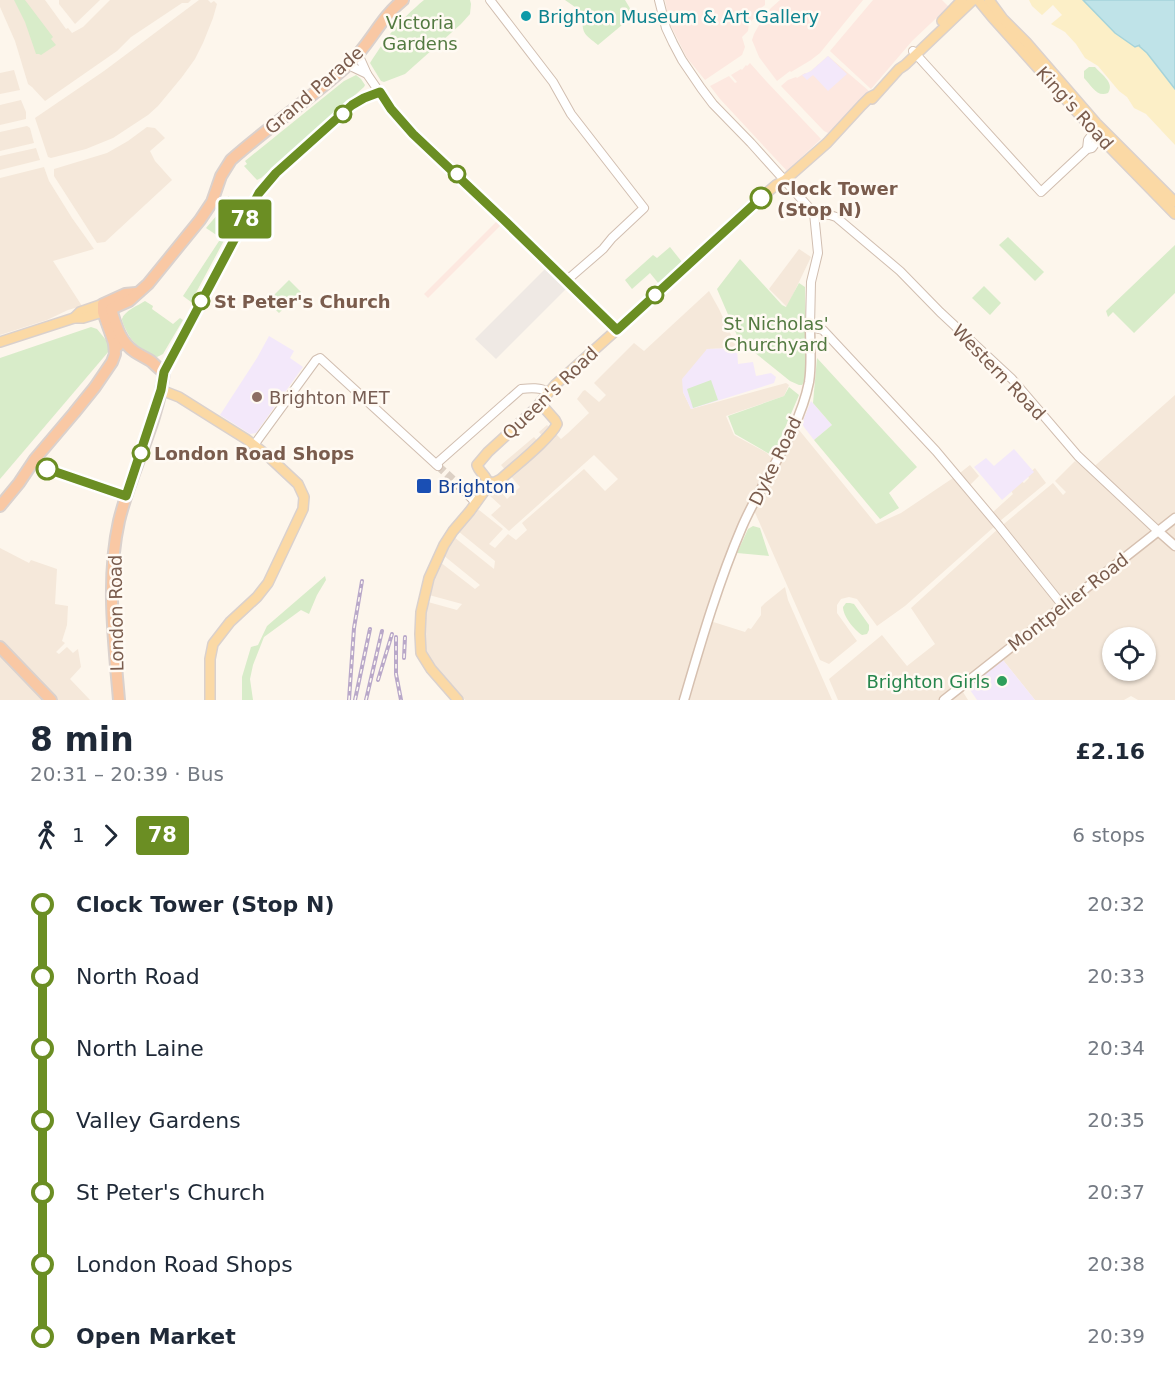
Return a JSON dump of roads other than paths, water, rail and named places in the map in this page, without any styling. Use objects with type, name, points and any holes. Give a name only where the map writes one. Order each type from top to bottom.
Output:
[{"type":"highway","name":"Grand Parade","points":[[106,307],[129,301],[148,284],[209,207],[228,164],[348,65],[394,7],[403,0]]},
{"type":"highway","points":[[0,506],[35,459],[75,413],[106,372],[114,357],[114,343],[106,307]]},
{"type":"highway","points":[[106,307],[119,333],[132,350],[160,369]]},
{"type":"highway","points":[[114,343],[151,368],[160,369]]},
{"type":"highway","name":"London Road","points":[[119,700],[113,614],[115,542],[129,488],[161,390],[160,369]]},
{"type":"highway","points":[[0,647],[51,700]]},
{"type":"main road","name":"Queen's Road","points":[[488,483],[477,465],[540,403],[548,392],[752,206],[845,127],[960,6],[973,0]]},
{"type":"main road","name":"King's Road","points":[[978,0],[1175,214]]},
{"type":"main road","name":"King's Road","points":[[989,0],[1003,20],[1026,42],[1099,131],[1175,202]]},
{"type":"main road","points":[[0,342],[74,318],[80,312],[106,307]]},
{"type":"main road","name":"Dyke Road","points":[[684,700],[711,610],[742,528],[795,423],[807,390],[810,371],[810,327]]},
{"type":"main road","points":[[161,390],[179,397],[254,446],[294,479],[303,493],[304,506],[268,583],[257,597],[230,622],[213,644],[210,659],[210,700]]},
{"type":"main road","points":[[458,700],[428,663],[420,648],[421,612],[429,578],[449,537],[476,503],[488,483],[495,482],[507,473],[555,429],[557,424],[553,417],[540,403]]},
{"type":"main road","name":"Montpelier Road","points":[[944,700],[1175,518]]},
{"type":"main road","name":"Western Road","points":[[1158,531],[1175,546]]},
{"type":"street","points":[[490,0],[552,82],[581,127],[644,208],[603,249],[566,281]]},
{"type":"street","points":[[659,0],[666,28],[677,51],[701,88],[713,104],[814,213]]},
{"type":"street","points":[[914,53],[1041,192],[1087,149],[1092,148],[1099,131]]},
{"type":"street","points":[[358,54],[367,74],[391,109],[413,134],[617,330]]},
{"type":"street","points":[[348,65],[367,74]]},
{"type":"street","name":"Dyke Road","points":[[810,327],[811,282],[818,253],[814,213]]},
{"type":"street","name":"Western Road","points":[[814,213],[830,215],[840,220],[900,271],[1012,379],[1078,456],[1158,531]]},
{"type":"street","points":[[810,327],[823,330],[936,451],[1063,606]]},
{"type":"street","points":[[254,446],[319,358],[437,465],[521,389],[544,389],[548,392]]},
{"type":"street","points":[[460,486],[476,503]]},
{"type":"water","points":[[1083,0],[1175,0],[1175,89],[1140,45],[1135,47],[1115,33]]},
{"type":"tunnel","points":[[438,466],[460,486]]},
{"type":"railway","points":[[349,700],[354,628],[362,581]]},
{"type":"railway","points":[[355,700],[370,629]]},
{"type":"railway","points":[[366,700],[382,631]]},
{"type":"railway","points":[[378,680],[392,634]]},
{"type":"railway","points":[[396,637],[396,674],[401,700]]},
{"type":"railway","points":[[404,658],[405,637]]},
{"type":"place","name":"Brighton Museum & Art Gallery","points":[[526,16]]},
{"type":"place","name":"Clock Tower (Stop N)","points":[[761,198]]},
{"type":"place","name":"St Peter's Church","points":[[201,301]]},
{"type":"place","name":"Brighton MET","points":[[257,397]]},
{"type":"place","name":"London Road Shops","points":[[141,453]]},
{"type":"place","name":"Brighton","points":[[424,486]]},
{"type":"place","name":"Brighton Girls","points":[[1002,681]]},
{"type":"park label","name":"Victoria Gardens","points":[[420,32]]},
{"type":"park label","name":"St Nicholas' Churchyard","points":[[776,333]]}]
